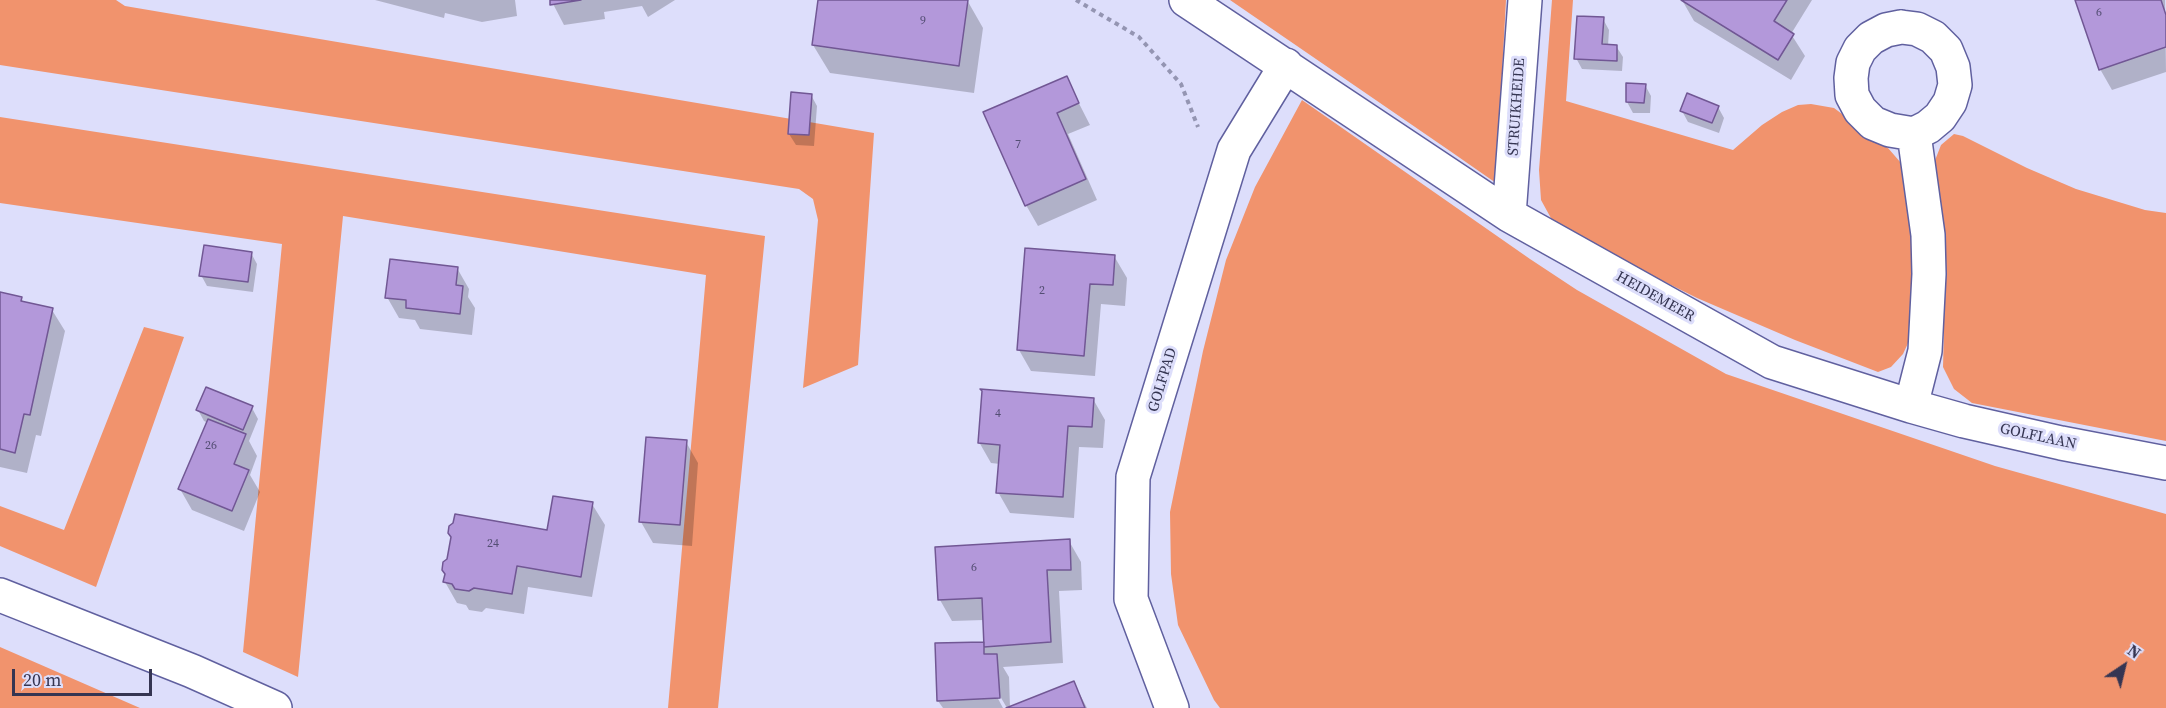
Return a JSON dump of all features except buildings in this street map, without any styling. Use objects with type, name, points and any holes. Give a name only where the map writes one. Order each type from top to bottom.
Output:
[{"type":"street","name":"HEIDEMEER","points":[[1186,0],[1509,215],[1772,362],[1911,406]]},
{"type":"street","name":"STRUIKHEIDE","points":[[1509,215],[1525,0]]},
{"type":"street","name":"GOLFPAD","points":[[1172,708],[1131,599],[1133,477],[1234,150],[1286,65]]},
{"type":"street","points":[[1911,406],[1924,351],[1929,274],[1928,235],[1914,134]]},
{"type":"street","name":"GOLFLAAN","points":[[1911,406],[2007,431],[2166,463]]},
{"type":"street","points":[[0,595],[192,670],[275,708]]},
{"type":"path","points":[[1076,0],[1139,37],[1181,84],[1199,128],[1234,150]]},
{"type":"shaded area","points":[[0,0],[116,0],[125,6],[874,133],[858,365],[803,388],[818,220],[813,199],[799,189],[0,65]]},
{"type":"shaded area","points":[[1230,0],[1506,0],[1496,183],[1450,151]]},
{"type":"shaded area","points":[[1552,0],[1573,0],[1566,101],[1733,150],[1762,125],[1782,112],[1798,105],[1811,104],[1834,108],[1888,148],[1901,163],[1911,216],[1914,255],[1909,341],[1903,354],[1891,367],[1878,372],[1697,298],[1629,264],[1552,220],[1541,200],[1539,170]]},
{"type":"shaded area","points":[[1302,100],[1577,290],[1726,374],[1995,466],[2166,514],[2166,708],[1220,708],[1178,625],[1171,574],[1170,512],[1203,351],[1226,260],[1255,187]]},
{"type":"shaded area","points":[[0,117],[765,236],[718,708],[668,708],[706,275],[343,216],[298,677],[243,652],[282,244],[0,203]]},
{"type":"shaded area","points":[[1954,134],[1963,136],[2076,189],[2145,210],[2166,213],[2166,441],[1972,403],[1954,389],[1943,367],[1944,330],[1934,163],[1941,145]]},
{"type":"shaded area","points":[[144,327],[184,337],[96,587],[0,546],[0,506],[64,530]]},
{"type":"shaded area","points":[[0,647],[140,708],[0,708]]}]
